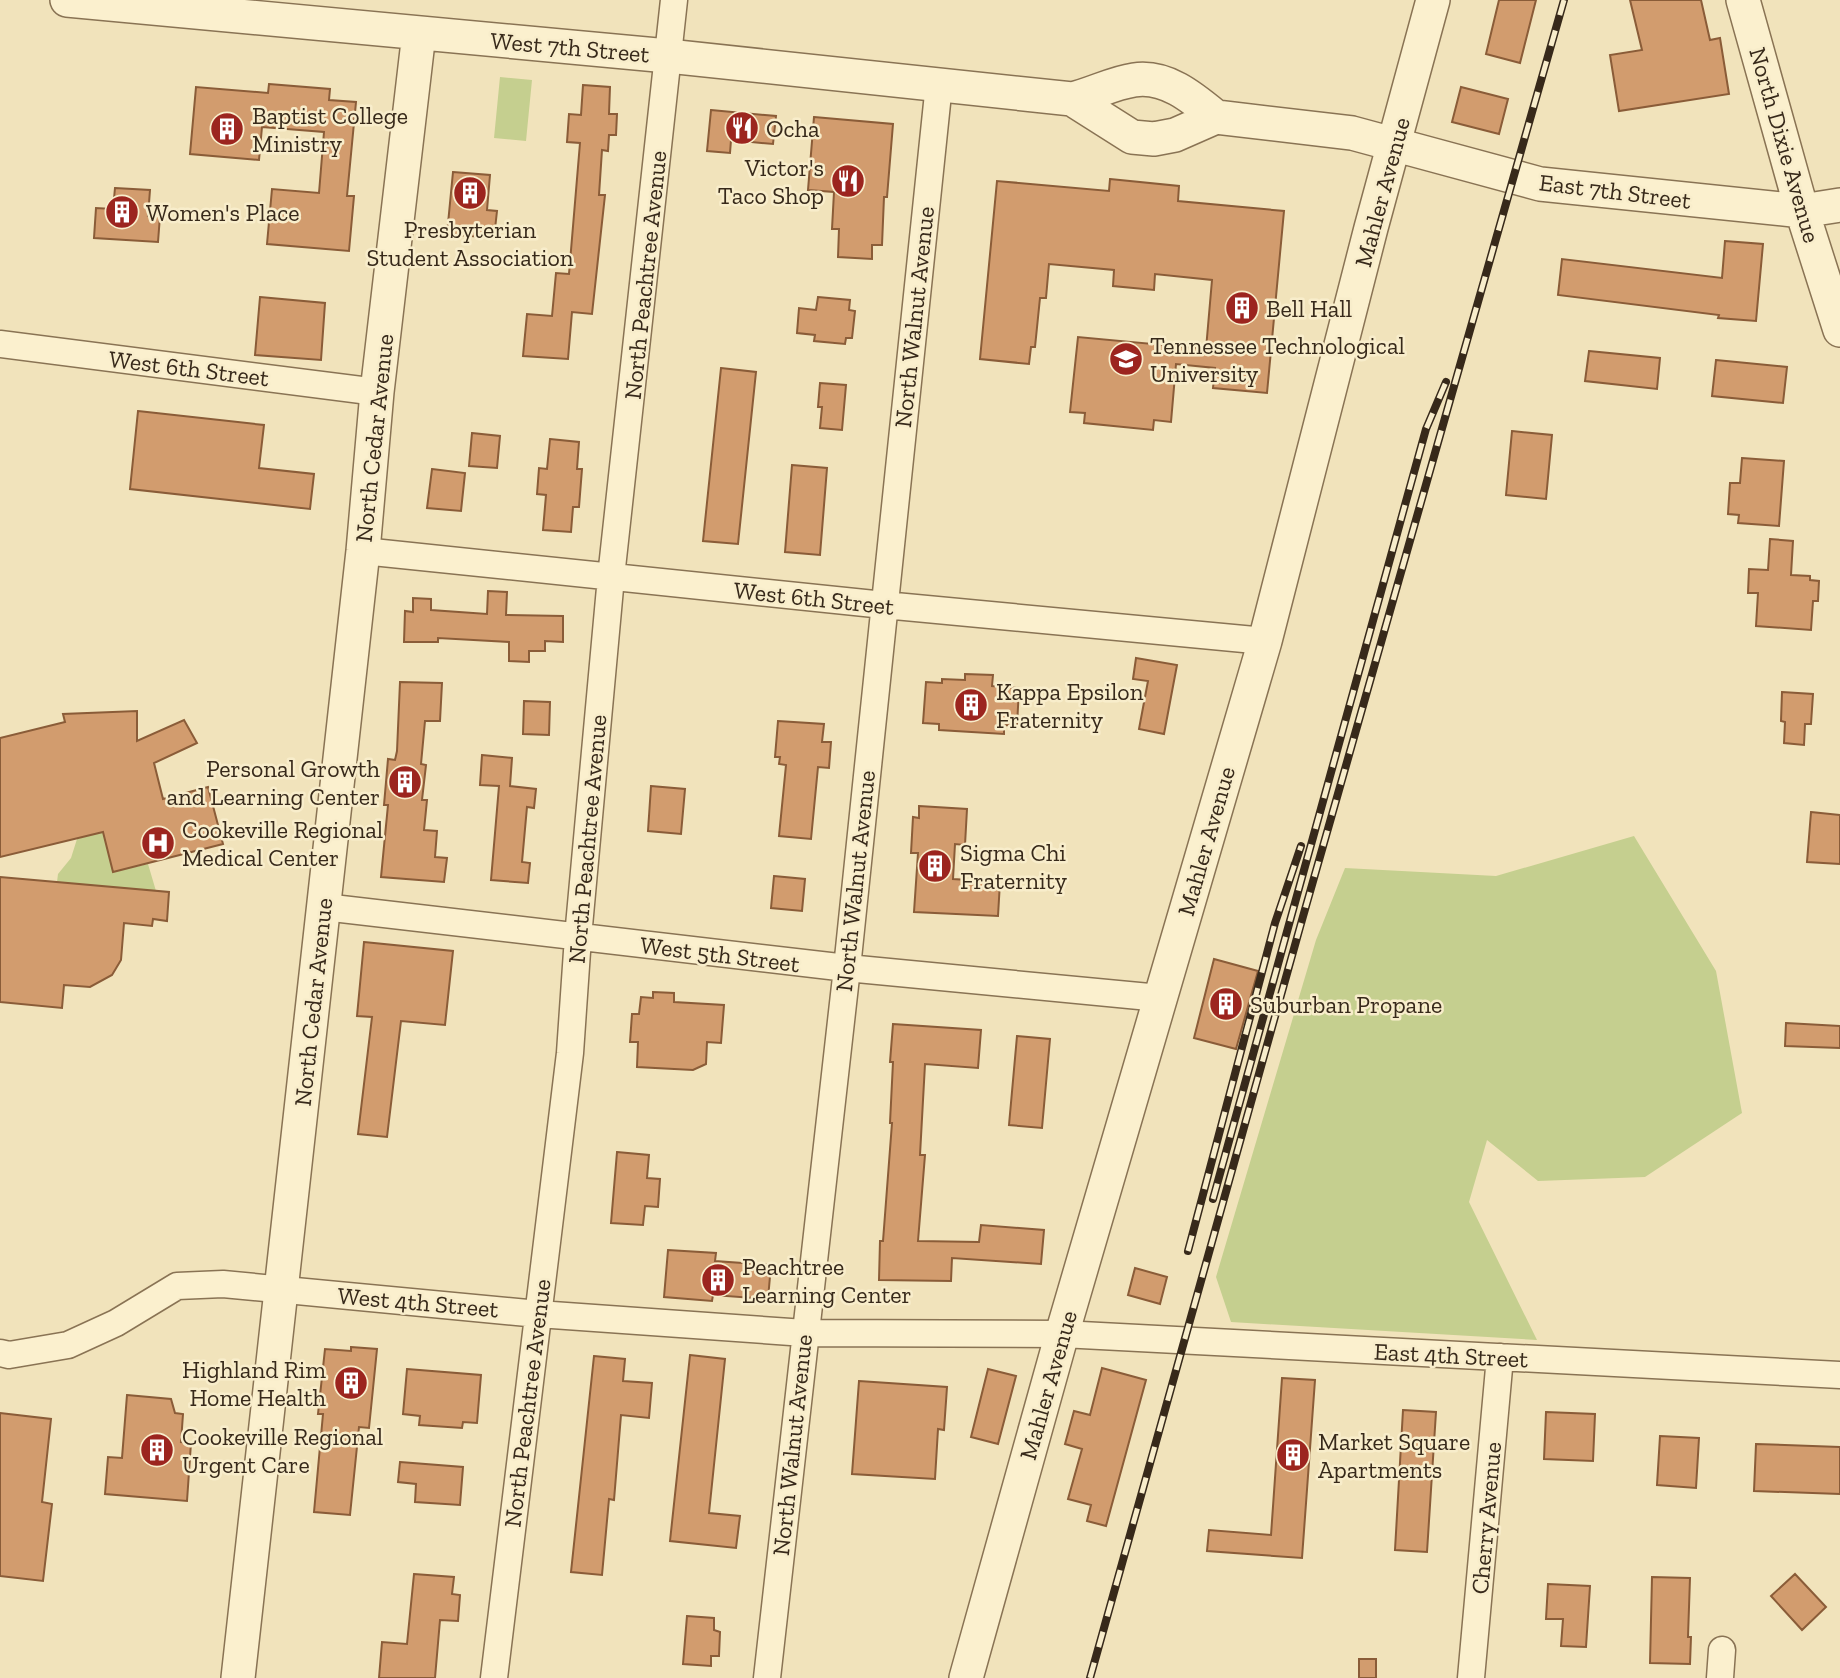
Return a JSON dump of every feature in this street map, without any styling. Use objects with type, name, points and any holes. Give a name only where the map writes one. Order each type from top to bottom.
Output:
[{"type":"street","name":"West 7th Street","points":[[67,0],[668,56],[1072,99],[1136,79],[1158,81],[1193,98],[1216,117],[1175,135],[1154,139],[1132,136],[1072,99]]},
{"type":"street","name":"North Peachtree Avenue","points":[[494,1678],[570,1053],[611,577],[674,0]]},
{"type":"street","name":"Mahler Avenue","points":[[966,1678],[1062,1334],[1265,640],[1433,0]]},
{"type":"street","name":"North Dixie Avenue","points":[[1744,0],[1802,211],[1840,330]]},
{"type":"street","name":"North Cedar Avenue","points":[[237,1678],[363,551],[377,392],[419,33]]},
{"type":"street","name":"North Walnut Avenue","points":[[767,1678],[847,968],[939,84]]},
{"type":"street","points":[[1216,117],[1352,133],[1395,143]]},
{"type":"street","name":"East 7th Street","points":[[1395,143],[1541,184],[1802,211],[1840,205]]},
{"type":"street","name":"West 6th Street","points":[[0,344],[377,392]]},
{"type":"street","name":"West 6th Street","points":[[363,551],[884,606],[1265,640]]},
{"type":"street","name":"West 5th Street","points":[[324,907],[847,968],[1160,998]]},
{"type":"street","name":"West 4th Street","points":[[0,1353],[68,1345],[116,1323],[177,1286],[223,1284],[538,1314],[805,1333],[1062,1334]]},
{"type":"street","name":"East 4th Street","points":[[1062,1334],[1840,1375]]},
{"type":"street","name":"Cherry Avenue","points":[[1471,1678],[1500,1357]]},
{"type":"street","points":[[1720,1678],[1722,1650]]},
{"type":"green space","points":[[500,77],[532,80],[526,141],[494,138]]},
{"type":"green space","points":[[103,832],[113,872],[148,864],[156,891],[57,882],[58,874],[71,858],[77,839]]},
{"type":"green space","points":[[1634,836],[1716,971],[1742,1113],[1645,1177],[1538,1181],[1487,1140],[1469,1202],[1537,1340],[1231,1322],[1216,1277],[1316,940],[1345,868],[1496,876]]},
{"type":"building","points":[[1499,0],[1536,0],[1520,63],[1486,54]]},
{"type":"building","points":[[1630,0],[1701,0],[1710,40],[1720,38],[1729,94],[1619,111],[1610,55],[1642,50]]},
{"type":"building","name":"Baptist College Ministry","points":[[269,84],[330,89],[329,100],[356,102],[347,196],[354,196],[349,251],[267,244],[272,189],[319,193],[324,132],[262,127],[259,160],[190,154],[196,87],[268,93]]},
{"type":"building","points":[[583,85],[610,87],[609,114],[617,114],[616,135],[609,135],[608,151],[602,150],[599,195],[605,195],[592,314],[572,312],[568,359],[523,356],[527,314],[552,316],[556,273],[569,274],[580,143],[567,142],[569,114],[581,115]]},
{"type":"building","points":[[1461,87],[1508,99],[1499,134],[1452,122]]},
{"type":"building","name":"Ocha","points":[[711,110],[776,116],[773,144],[731,140],[730,153],[707,151]]},
{"type":"building","points":[[814,117],[893,124],[887,197],[884,197],[882,245],[872,245],[872,259],[838,257],[839,229],[832,229],[834,192],[808,190]]},
{"type":"building","name":"Presbyterian Student Association","points":[[453,172],[490,175],[487,210],[497,211],[494,238],[447,234]]},
{"type":"building","name":"Bell Hall","points":[[1110,179],[1179,186],[1178,201],[1284,211],[1267,393],[1213,388],[1215,368],[1176,364],[1171,422],[1154,420],[1153,430],[1084,423],[1085,413],[1070,412],[1078,337],[1206,349],[1212,280],[1155,274],[1154,290],[1113,286],[1114,270],[1049,264],[1046,298],[1040,298],[1035,347],[1031,347],[1029,364],[980,359],[997,181],[1109,191]]},
{"type":"building","name":"Women's Place","points":[[115,188],[150,190],[148,216],[160,216],[158,242],[94,238],[96,208],[113,209]]},
{"type":"building","points":[[1725,241],[1763,244],[1756,321],[1558,295],[1562,259],[1722,278]]},
{"type":"building","points":[[260,297],[325,303],[321,360],[255,355]]},
{"type":"building","points":[[818,297],[850,300],[849,310],[855,311],[852,338],[846,338],[845,344],[814,341],[815,335],[797,333],[799,308],[816,310]]},
{"type":"building","points":[[1589,351],[1660,358],[1657,389],[1585,381]]},
{"type":"building","points":[[1716,360],[1787,367],[1783,403],[1712,396]]},
{"type":"building","points":[[721,368],[756,372],[738,544],[703,541]]},
{"type":"building","points":[[820,383],[846,385],[842,430],[820,428]]},
{"type":"building","points":[[138,411],[264,425],[259,468],[314,474],[310,509],[130,489]]},
{"type":"building","points":[[1512,431],[1552,435],[1546,499],[1506,495]]},
{"type":"building","points":[[472,433],[500,436],[497,468],[469,466]]},
{"type":"building","points":[[550,439],[579,442],[577,469],[582,469],[579,507],[573,507],[571,532],[543,530],[546,495],[537,494],[539,468],[547,469]]},
{"type":"building","points":[[1742,458],[1784,461],[1779,526],[1738,523],[1739,515],[1728,514],[1730,483],[1740,483]]},
{"type":"building","points":[[792,465],[827,468],[820,555],[785,552]]},
{"type":"building","points":[[432,469],[465,473],[461,511],[427,508]]},
{"type":"building","points":[[1770,539],[1793,541],[1791,575],[1810,576],[1810,580],[1819,581],[1818,601],[1813,601],[1811,630],[1756,626],[1758,593],[1748,593],[1749,569],[1768,570]]},
{"type":"building","points":[[488,591],[507,592],[506,615],[563,616],[563,642],[545,641],[545,651],[529,651],[529,662],[509,661],[509,642],[438,638],[438,642],[404,642],[405,611],[413,612],[413,598],[431,599],[431,610],[487,614]]},
{"type":"building","points":[[1136,658],[1177,665],[1164,734],[1139,729],[1148,681],[1133,679]]},
{"type":"building","name":"Kappa Epsilon Fraternity","points":[[965,674],[993,675],[992,686],[1019,688],[1017,726],[1004,725],[1004,734],[939,730],[939,724],[923,723],[926,682],[942,683],[942,679],[965,680]]},
{"type":"building","points":[[400,682],[442,683],[440,721],[425,721],[421,764],[426,765],[422,800],[427,800],[424,830],[437,831],[435,857],[447,858],[444,882],[381,877],[388,805],[384,805],[388,759],[395,760],[397,751]]},
{"type":"building","points":[[1782,692],[1813,694],[1811,724],[1805,724],[1804,745],[1784,743],[1785,722],[1781,721]]},
{"type":"building","points":[[524,701],[550,702],[549,735],[523,734]]},
{"type":"building","points":[[137,711],[137,741],[184,720],[197,743],[154,763],[163,799],[208,787],[223,844],[113,872],[103,832],[0,857],[0,738],[65,722],[63,714]]},
{"type":"building","points":[[778,721],[824,724],[822,742],[831,742],[829,768],[818,767],[811,839],[779,836],[786,765],[779,764],[780,757],[775,757]]},
{"type":"building","points":[[482,755],[512,758],[510,786],[536,789],[534,808],[527,807],[522,862],[530,863],[528,883],[491,880],[499,786],[480,785]]},
{"type":"building","points":[[651,786],[685,789],[681,834],[648,831]]},
{"type":"building","name":"Sigma Chi Fraternity","points":[[919,806],[967,809],[965,845],[955,844],[953,879],[1000,882],[998,916],[914,912],[918,853],[911,853],[913,817],[919,818]]},
{"type":"building","points":[[1811,812],[1840,815],[1840,864],[1807,862]]},
{"type":"building","points":[[774,876],[805,879],[802,911],[771,908]]},
{"type":"building","points":[[0,877],[169,892],[167,921],[153,919],[152,926],[124,923],[121,960],[112,975],[90,987],[64,985],[62,1008],[0,1002]]},
{"type":"building","points":[[364,942],[453,951],[445,1025],[401,1021],[387,1137],[358,1134],[372,1017],[357,1016]]},
{"type":"building","name":"Suburban Propane","points":[[1214,959],[1258,971],[1236,1049],[1194,1038]]},
{"type":"building","points":[[653,992],[674,993],[674,1002],[724,1005],[721,1043],[707,1042],[706,1064],[693,1070],[637,1067],[638,1042],[630,1042],[632,1014],[639,1014],[641,997],[653,998]]},
{"type":"building","points":[[1786,1023],[1840,1026],[1840,1048],[1785,1046]]},
{"type":"building","points":[[893,1024],[981,1030],[978,1068],[925,1064],[920,1155],[925,1155],[918,1241],[979,1242],[981,1225],[1044,1230],[1041,1264],[952,1258],[951,1281],[879,1280],[880,1241],[883,1241],[892,1123],[893,1062],[890,1062]]},
{"type":"building","points":[[1017,1036],[1050,1039],[1042,1128],[1009,1125]]},
{"type":"building","points":[[617,1152],[649,1155],[647,1178],[660,1179],[658,1207],[645,1206],[643,1225],[611,1223]]},
{"type":"building","name":"Peachtree Learning Center","points":[[668,1250],[716,1253],[715,1261],[771,1265],[768,1299],[713,1295],[712,1301],[664,1297]]},
{"type":"building","points":[[1135,1268],[1167,1277],[1160,1304],[1128,1295]]},
{"type":"building","points":[[351,1347],[377,1349],[369,1428],[359,1427],[350,1515],[314,1512],[323,1414],[318,1414],[325,1349],[351,1351]]},
{"type":"building","points":[[690,1355],[725,1359],[709,1513],[740,1516],[736,1548],[670,1541]]},
{"type":"building","points":[[594,1356],[625,1359],[623,1381],[652,1383],[649,1418],[621,1415],[614,1500],[609,1499],[602,1575],[571,1572]]},
{"type":"building","points":[[1102,1368],[1146,1380],[1106,1526],[1087,1521],[1091,1505],[1068,1499],[1082,1449],[1065,1444],[1074,1411],[1090,1415]]},
{"type":"building","points":[[407,1369],[481,1375],[477,1423],[463,1422],[462,1428],[419,1425],[420,1416],[403,1414]]},
{"type":"building","points":[[988,1369],[1016,1376],[998,1444],[971,1437]]},
{"type":"building","name":"Market Square Apartments","points":[[1282,1378],[1315,1380],[1302,1558],[1207,1551],[1209,1530],[1271,1535]]},
{"type":"building","points":[[859,1381],[947,1387],[944,1430],[938,1429],[935,1479],[852,1474]]},
{"type":"building","name":"Cookeville Regional Urgent Care","points":[[127,1395],[171,1399],[175,1413],[183,1414],[181,1442],[191,1443],[187,1501],[105,1494],[108,1457],[122,1458]]},
{"type":"building","points":[[1403,1410],[1436,1412],[1427,1552],[1395,1550]]},
{"type":"building","points":[[1546,1412],[1595,1414],[1593,1461],[1544,1459]]},
{"type":"building","points":[[0,1413],[51,1419],[42,1502],[52,1504],[43,1581],[0,1576]]},
{"type":"building","points":[[1660,1436],[1699,1438],[1696,1488],[1657,1485]]},
{"type":"building","points":[[1756,1444],[1840,1447],[1840,1494],[1754,1491]]},
{"type":"building","points":[[400,1462],[463,1467],[460,1505],[415,1502],[416,1484],[398,1482]]},
{"type":"building","points":[[414,1574],[454,1577],[452,1594],[460,1595],[458,1621],[440,1620],[435,1678],[379,1678],[382,1642],[407,1644]]},
{"type":"building","points":[[1795,1574],[1826,1607],[1802,1630],[1771,1596]]},
{"type":"building","points":[[1652,1577],[1690,1578],[1690,1664],[1650,1663]]},
{"type":"building","points":[[1548,1584],[1590,1586],[1586,1647],[1561,1646],[1563,1619],[1546,1619]]},
{"type":"building","points":[[687,1616],[714,1618],[714,1630],[720,1632],[719,1656],[711,1656],[711,1666],[683,1664]]},
{"type":"building","points":[[1359,1659],[1376,1659],[1376,1678],[1359,1678]]},
{"type":"railway","points":[[1090,1678],[1564,0]]},
{"type":"railway","points":[[1213,1199],[1426,429],[1446,382]]},
{"type":"railway","points":[[1188,1251],[1275,923],[1301,846]]},
{"type":"place","name":"Ocha","points":[[742,128]]},
{"type":"place","name":"Baptist College Ministry","points":[[227,129]]},
{"type":"place","name":"Victor's Taco Shop","points":[[848,181]]},
{"type":"place","name":"Presbyterian Student Association","points":[[470,193]]},
{"type":"place","name":"Women's Place","points":[[122,212]]},
{"type":"place","name":"Bell Hall","points":[[1242,308]]},
{"type":"place","name":"Tennessee Technological University","points":[[1126,359]]},
{"type":"place","name":"Kappa Epsilon Fraternity","points":[[971,705]]},
{"type":"place","name":"Personal Growth and Learning Center","points":[[405,782]]},
{"type":"place","name":"Cookeville Regional Medical Center","points":[[158,843]]},
{"type":"place","name":"Sigma Chi Fraternity","points":[[935,866]]},
{"type":"place","name":"Suburban Propane","points":[[1226,1004]]},
{"type":"place","name":"Peachtree Learning Center","points":[[718,1280]]},
{"type":"place","name":"Highland Rim Home Health","points":[[351,1383]]},
{"type":"place","name":"Cookeville Regional Urgent Care","points":[[157,1450]]},
{"type":"place","name":"Market Square Apartments","points":[[1293,1455]]}]
